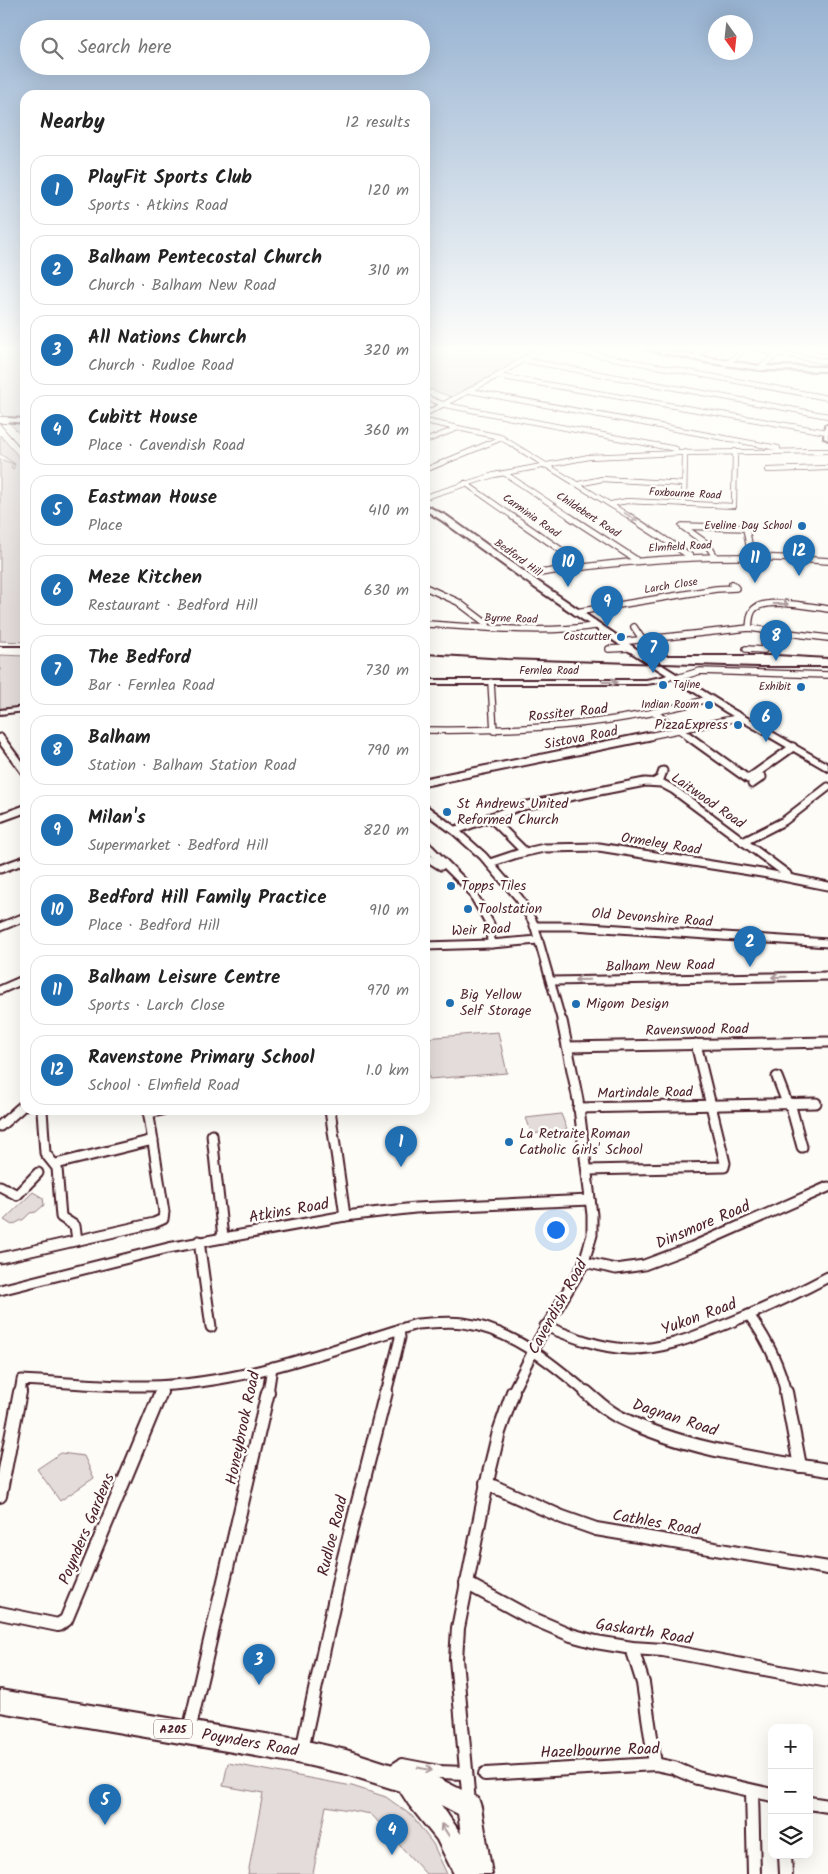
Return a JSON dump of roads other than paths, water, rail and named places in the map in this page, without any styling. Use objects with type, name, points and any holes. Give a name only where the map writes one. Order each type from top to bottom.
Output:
[{"type":"highway","name":"Poynders Road","points":[[0,1701],[302,1752],[397,1778]]},
{"type":"highway","name":"A205","points":[[397,1778],[420,1781],[469,1807]]},
{"type":"highway","points":[[397,1778],[438,1819],[448,1835],[466,1874]]},
{"type":"highway","points":[[469,1807],[480,1874]]},
{"type":"main road","name":"Bedford Hill","points":[[430,510],[595,626],[710,698],[828,768]]},
{"type":"street","points":[[495,436],[502,438],[579,484],[690,556]]},
{"type":"street","points":[[611,436],[682,452]]},
{"type":"street","points":[[718,436],[775,447],[781,451]]},
{"type":"street","points":[[430,468],[502,438]]},
{"type":"street","name":"Foxbourne Road","points":[[611,504],[626,501],[734,506],[735,451]]},
{"type":"street","points":[[430,495],[465,483],[504,473],[589,457],[682,452],[828,451]]},
{"type":"street","points":[[682,452],[684,504]]},
{"type":"street","points":[[768,470],[828,468]]},
{"type":"street","name":"Childebert Road","points":[[504,473],[635,559]]},
{"type":"street","points":[[579,484],[602,479],[684,484]]},
{"type":"street","name":"Carminia Road","points":[[465,483],[584,566]]},
{"type":"street","points":[[714,555],[707,544],[682,526],[746,528],[751,555]]},
{"type":"street","name":"Elmfield Road","points":[[533,574],[635,559],[714,555],[751,555],[828,562]]},
{"type":"street","name":"Larch Close","points":[[576,612],[713,589],[736,588],[732,584]]},
{"type":"street","points":[[430,589],[464,604],[487,624],[486,627]]},
{"type":"street","points":[[749,628],[751,614],[754,609],[762,606],[790,604],[828,609]]},
{"type":"street","name":"Byrne Road","points":[[430,624],[532,630],[568,630],[595,626]]},
{"type":"street","points":[[634,627],[642,639]]},
{"type":"street","points":[[620,642],[749,628],[828,638]]},
{"type":"street","points":[[746,649],[764,650],[765,631]]},
{"type":"street","points":[[609,649],[629,648]]},
{"type":"street","points":[[674,676],[700,671],[828,675]]},
{"type":"street","name":"Fernlea Road","points":[[430,682],[646,682],[674,676]]},
{"type":"street","points":[[491,682],[494,731]]},
{"type":"street","name":"Rossiter Road","points":[[430,730],[494,731],[578,726],[654,712],[710,698]]},
{"type":"street","points":[[0,712],[20,710]]},
{"type":"street","points":[[654,712],[746,778],[756,780],[793,747]]},
{"type":"street","name":"Sistova Road","points":[[430,781],[742,717]]},
{"type":"street","points":[[0,738],[20,765]]},
{"type":"street","points":[[656,782],[660,779],[663,771]]},
{"type":"street","name":"Laitwood Road","points":[[456,830],[518,807],[645,782],[656,782],[674,790],[742,842],[774,871]]},
{"type":"street","points":[[742,842],[784,821],[826,791]]},
{"type":"street","points":[[0,818],[20,811]]},
{"type":"street","name":"Cavendish Road","points":[[430,812],[456,830],[490,863],[516,894],[534,926],[552,981],[567,1047],[587,1170],[593,1231],[584,1262],[576,1280],[545,1326],[511,1396],[486,1483],[458,1631],[456,1659],[465,1773]]},
{"type":"street","points":[[490,817],[525,852]]},
{"type":"street","name":"Ormeley Road","points":[[490,863],[525,852],[563,847],[599,846],[774,871],[788,877],[828,886]]},
{"type":"street","points":[[430,849],[467,885],[490,924],[491,944]]},
{"type":"street","points":[[430,858],[436,861],[475,899]]},
{"type":"street","points":[[0,870],[20,862]]},
{"type":"street","points":[[0,927],[20,919]]},
{"type":"street","name":"Old Devonshire Road","points":[[534,926],[574,926],[828,943]]},
{"type":"street","name":"Weir Road","points":[[430,946],[538,940]]},
{"type":"street","name":"Balham New Road","points":[[552,981],[828,976]]},
{"type":"street","points":[[0,990],[20,981]]},
{"type":"street","name":"Ravenswood Road","points":[[567,1047],[828,1042]]},
{"type":"street","points":[[587,1170],[720,1169],[724,1167],[725,1163],[712,1105],[696,1044]]},
{"type":"street","points":[[777,1077],[788,1103],[802,1147]]},
{"type":"street","name":"Martindale Road","points":[[578,1108],[816,1103]]},
{"type":"street","points":[[0,1126],[20,1108]]},
{"type":"street","points":[[42,1115],[45,1153],[56,1164],[61,1216],[75,1226],[77,1240]]},
{"type":"street","points":[[0,1258],[154,1223],[163,1219],[164,1212],[149,1115]]},
{"type":"street","points":[[331,1115],[345,1216]]},
{"type":"street","points":[[212,1135],[223,1238]]},
{"type":"street","points":[[56,1164],[62,1160],[153,1140]]},
{"type":"street","points":[[0,1186],[17,1195],[38,1173]]},
{"type":"street","name":"Dinsmore Road","points":[[584,1262],[616,1269],[644,1265],[692,1247],[828,1187]]},
{"type":"street","name":"Atkins Road","points":[[0,1290],[126,1257],[199,1241],[345,1216],[415,1208],[590,1200]]},
{"type":"street","points":[[199,1241],[211,1327]]},
{"type":"street","name":"Yukon Road","points":[[545,1326],[595,1344],[640,1349],[680,1341],[749,1315],[827,1279]]},
{"type":"street","points":[[749,1315],[765,1337],[775,1357],[793,1426],[800,1466]]},
{"type":"street","name":"Honeybrook Road","points":[[189,1732],[271,1380],[272,1367],[428,1322],[467,1323],[492,1331],[533,1350]]},
{"type":"street","name":"Rudloe Road","points":[[302,1752],[343,1561],[400,1338],[399,1329]]},
{"type":"street","name":"Dagnan Road","points":[[533,1350],[605,1408],[624,1420],[649,1430],[720,1450],[828,1470]]},
{"type":"street","points":[[0,1496],[22,1380],[162,1386],[217,1379],[272,1367]]},
{"type":"street","name":"Poynders Gardens","points":[[0,1613],[58,1625],[66,1620],[159,1398],[162,1386]]},
{"type":"street","name":"Cathles Road","points":[[486,1483],[562,1517],[596,1529],[828,1568]]},
{"type":"street","name":"Gaskarth Road","points":[[466,1583],[529,1617],[571,1635],[596,1642],[632,1648],[664,1650],[828,1682]]},
{"type":"street","points":[[632,1648],[643,1683],[655,1764]]},
{"type":"street","name":"Hazelbourne Road","points":[[485,1774],[655,1764],[674,1768],[697,1778],[768,1794]]},
{"type":"street","points":[[397,1778],[402,1765],[439,1772],[465,1773],[469,1807]]},
{"type":"street","points":[[752,1791],[754,1874]]},
{"type":"street","points":[[813,1803],[828,1806]]},
{"type":"street","points":[[785,1859],[786,1874]]},
{"type":"railway","points":[[11,436],[20,447]]},
{"type":"railway","points":[[0,646],[20,646]]},
{"type":"railway","points":[[430,654],[506,659],[758,667],[828,667]]},
{"type":"railway","points":[[651,655],[776,655],[828,658]]},
{"type":"place","name":"Eveline Day School","points":[[802,526]]},
{"type":"place","name":"Ravenstone Primary School","points":[[799,576]]},
{"type":"place","name":"Balham Leisure Centre","points":[[755,583]]},
{"type":"place","name":"Bedford Hill Family Practice","points":[[568,587]]},
{"type":"place","name":"Milan's","points":[[607,627]]},
{"type":"place","name":"Costcutter","points":[[621,637]]},
{"type":"place","name":"Balham","points":[[776,661]]},
{"type":"place","name":"The Bedford","points":[[653,673]]},
{"type":"place","name":"Tajine","points":[[663,685]]},
{"type":"place","name":"Exhibit","points":[[801,687]]},
{"type":"place","name":"Indian Room","points":[[709,705]]},
{"type":"place","name":"PizzaExpress","points":[[738,725]]},
{"type":"place","name":"Meze Kitchen","points":[[766,742]]},
{"type":"place","name":"St Andrews United Reformed Church","points":[[447,812]]},
{"type":"place","name":"Topps Tiles","points":[[451,886]]},
{"type":"place","name":"Toolstation","points":[[468,909]]},
{"type":"place","name":"Balham Pentecostal Church","points":[[750,967]]},
{"type":"place","name":"Big Yellow Self Storage","points":[[450,1003]]},
{"type":"place","name":"Migom Design","points":[[576,1004]]},
{"type":"place","name":"La Retraite Roman Catholic Girls' School","points":[[509,1142]]},
{"type":"place","name":"PlayFit Sports Club","points":[[401,1167]]},
{"type":"place","name":"All Nations Church","points":[[259,1685]]},
{"type":"place","name":"Eastman House","points":[[105,1825]]},
{"type":"place","name":"Cubitt House","points":[[392,1855]]}]
